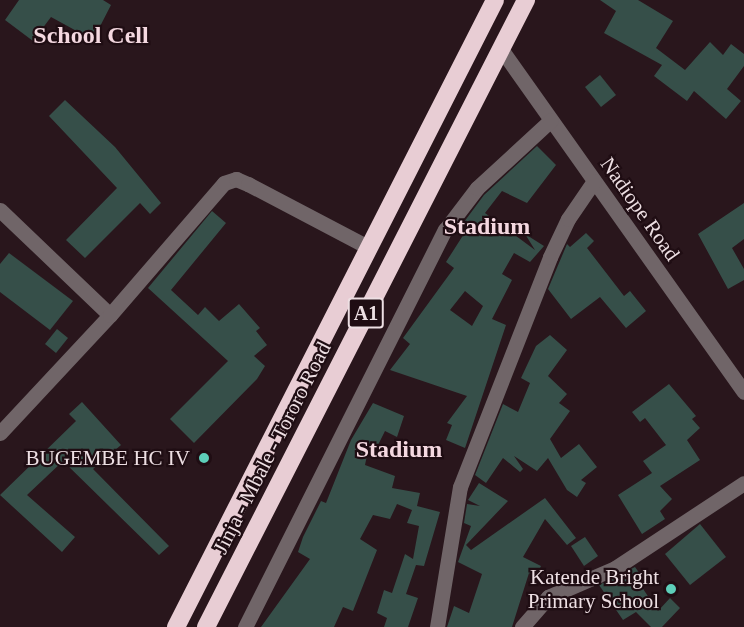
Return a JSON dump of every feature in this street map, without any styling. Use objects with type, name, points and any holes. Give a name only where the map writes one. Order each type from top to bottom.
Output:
[{"type":"highway","name":"Jinja - Mbale - Tororo Road","points":[[176,627],[366,246],[495,0]]},
{"type":"highway","name":"Jinja - Mbale - Tororo Road","points":[[206,627],[526,0]]},
{"type":"street","name":"Nadiope Road","points":[[501,49],[744,392]]},
{"type":"street","points":[[245,627],[445,230],[477,188],[551,120]]},
{"type":"street","points":[[0,433],[110,315],[213,191],[236,179],[366,246]]},
{"type":"street","points":[[437,627],[460,487],[550,257],[568,219],[594,181]]},
{"type":"street","points":[[0,210],[110,315]]},
{"type":"street","points":[[522,627],[548,597],[615,568],[744,483]]},
{"type":"building","points":[[19,0],[103,0],[111,5],[93,40],[51,17],[33,41],[5,20]]},
{"type":"building","points":[[600,0],[638,0],[673,21],[656,48],[685,70],[710,42],[723,55],[731,44],[744,54],[744,66],[727,89],[741,101],[726,119],[694,91],[687,101],[654,76],[662,65],[604,33],[616,11]]},
{"type":"building","points":[[600,75],[616,95],[601,107],[585,87]]},
{"type":"building","points":[[65,100],[115,147],[161,203],[150,214],[140,203],[85,258],[66,240],[117,188],[49,116]]},
{"type":"building","points":[[537,146],[556,165],[527,203],[502,191],[485,213],[535,250],[525,234],[544,246],[530,262],[514,253],[502,274],[512,280],[492,319],[506,325],[465,448],[446,440],[452,425],[447,423],[467,396],[390,370],[410,344],[403,338],[454,268],[446,262],[469,226],[464,222],[484,195]],"holes":[[[465,291],[483,306],[472,326],[450,310]]]},
{"type":"building","points":[[744,203],[744,239],[732,248],[744,269],[744,280],[728,289],[698,234]]},
{"type":"building","points":[[212,211],[226,223],[171,290],[198,315],[205,307],[219,321],[239,304],[260,328],[256,331],[267,345],[254,356],[265,366],[257,379],[194,443],[170,419],[228,361],[148,288]]},
{"type":"building","points":[[586,233],[594,241],[587,248],[624,296],[630,291],[646,311],[626,328],[600,297],[571,319],[548,289],[567,244],[570,247]]},
{"type":"building","points":[[9,253],[73,301],[50,330],[0,292],[0,264]]},
{"type":"building","points":[[57,329],[68,338],[56,353],[45,344]]},
{"type":"building","points":[[550,335],[567,350],[548,376],[567,394],[559,403],[570,411],[550,439],[561,458],[579,444],[597,467],[581,480],[586,483],[577,497],[567,490],[548,458],[537,471],[514,456],[523,469],[520,472],[503,458],[486,483],[475,475],[503,404],[518,412],[530,383],[521,378],[536,346]]},
{"type":"building","points":[[669,384],[696,416],[692,419],[700,428],[687,440],[700,460],[660,486],[672,499],[660,511],[665,519],[642,534],[618,495],[652,473],[643,461],[666,445],[645,418],[640,422],[632,412]]},
{"type":"building","points":[[82,402],[121,445],[93,469],[169,546],[159,555],[63,461],[27,495],[75,537],[62,552],[0,495],[76,421],[69,414]]},
{"type":"building","points":[[373,403],[404,416],[397,437],[385,431],[378,445],[370,441],[365,465],[395,476],[392,488],[420,493],[417,506],[440,512],[424,566],[416,565],[406,594],[418,598],[408,627],[384,627],[387,618],[377,613],[384,590],[392,593],[405,554],[413,559],[419,526],[407,523],[412,510],[397,504],[390,519],[373,515],[360,539],[377,550],[353,611],[343,607],[334,627],[261,627],[310,559],[298,552],[303,537],[321,501],[326,503],[351,440]]},
{"type":"building","points":[[479,483],[508,501],[466,545],[471,550],[545,498],[576,538],[567,545],[545,519],[523,557],[541,566],[536,577],[529,573],[512,627],[447,627],[454,606],[469,613],[482,574],[458,562],[471,526],[464,523],[467,504],[480,506],[468,500]]},
{"type":"building","points":[[700,524],[726,557],[690,585],[665,554]]},
{"type":"building","points":[[585,537],[598,556],[584,566],[571,546]]},
{"type":"building","points":[[635,567],[640,574],[635,577],[658,611],[670,598],[680,608],[662,627],[651,627],[636,612],[623,620],[599,585]]},
{"type":"place","name":"BUGEMBE HC IV","points":[[204,458]]},
{"type":"place","name":"Katende Bright Primary School","points":[[671,589]]},
{"type":"district","name":"School Cell","points":[[91,36]]},
{"type":"district","name":"Stadium","points":[[487,227]]},
{"type":"district","name":"Stadium","points":[[399,450]]}]
